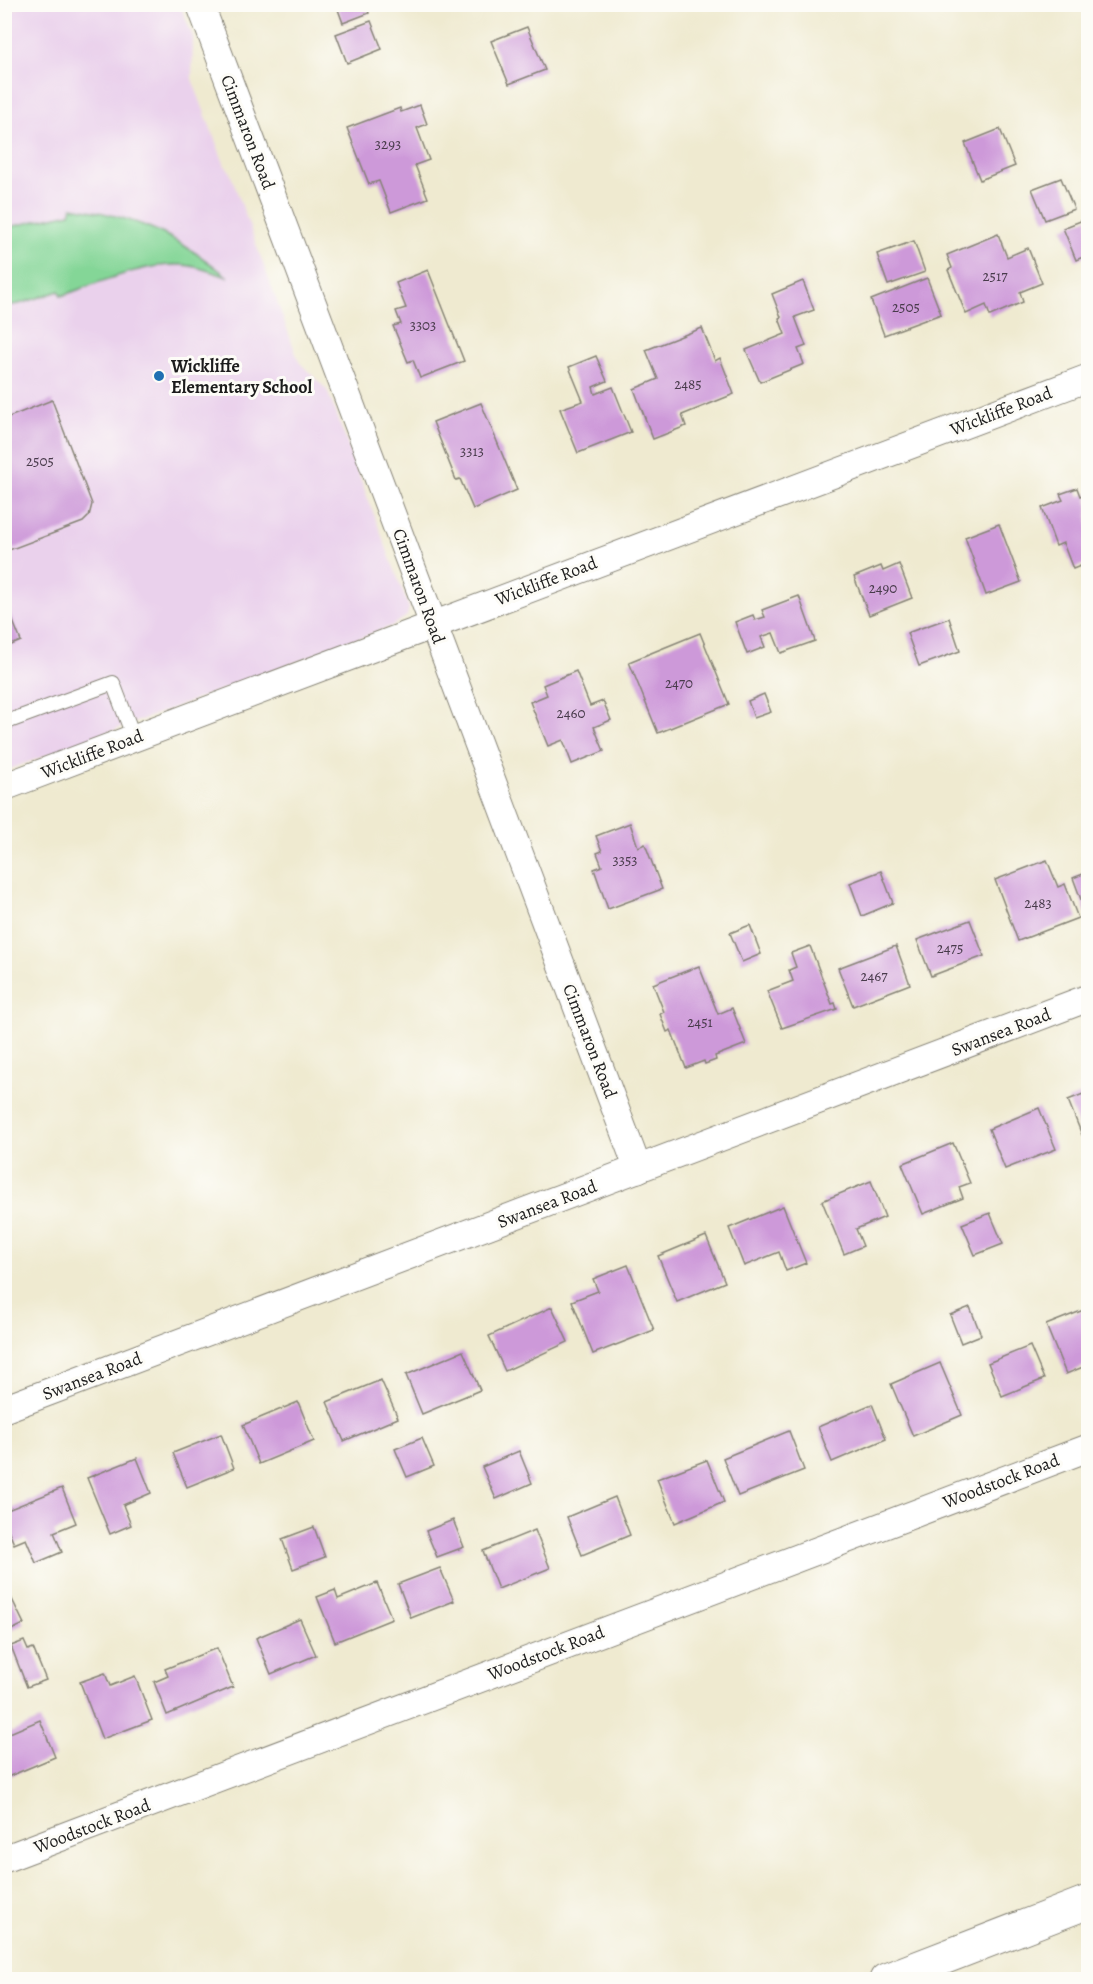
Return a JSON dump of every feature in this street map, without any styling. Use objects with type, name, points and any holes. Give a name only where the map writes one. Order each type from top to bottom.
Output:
[{"type":"street","name":"Cimmaron Road","points":[[200,4],[638,1168]]},
{"type":"street","name":"Wickliffe Road","points":[[4,787],[1089,378]]},
{"type":"street","name":"Swansea Road","points":[[4,1409],[1089,998]]},
{"type":"street","name":"Woodstock Road","points":[[4,1859],[1089,1448]]},
{"type":"street","points":[[885,1980],[1089,1902]]},
{"type":"lane","points":[[4,723],[113,682],[134,738]]},
{"type":"shaded area","name":"Wickliffe Elementary School","points":[[27,5],[180,5],[193,37],[192,79],[225,166],[229,170],[299,362],[327,390],[409,608],[407,616],[392,626],[5,771],[5,13]]},
{"type":"green space","points":[[72,207],[96,211],[155,230],[190,249],[228,277],[183,265],[152,267],[61,296],[59,291],[19,304],[5,306],[5,228],[70,213]]},
{"type":"building","points":[[336,4],[366,4],[369,13],[343,23]]},
{"type":"building","points":[[371,21],[382,49],[347,63],[336,34]]},
{"type":"building","points":[[527,27],[545,70],[509,84],[491,41]]},
{"type":"building","points":[[420,105],[427,124],[417,128],[429,160],[415,165],[428,198],[391,212],[379,181],[369,184],[347,128],[400,108],[401,112]]},
{"type":"building","points":[[1000,129],[1015,166],[980,180],[965,143]]},
{"type":"building","points":[[1061,178],[1074,209],[1045,220],[1032,189]]},
{"type":"building","points":[[1088,218],[1088,255],[1076,260],[1063,228]]},
{"type":"building","points":[[998,234],[1007,257],[1028,248],[1042,283],[1020,292],[1023,302],[990,316],[986,305],[966,314],[948,270],[952,268],[947,255]]},
{"type":"building","points":[[914,241],[925,272],[888,285],[877,254]]},
{"type":"building","points":[[428,270],[464,361],[420,378],[413,360],[408,362],[393,326],[401,324],[396,311],[406,308],[396,283]]},
{"type":"building","points":[[927,278],[941,314],[884,335],[871,300]]},
{"type":"building","points":[[803,281],[814,310],[795,317],[806,346],[798,349],[804,364],[760,382],[746,350],[785,334],[772,294]]},
{"type":"building","points":[[702,328],[715,361],[720,358],[734,394],[682,415],[686,426],[653,439],[634,389],[658,379],[646,350]]},
{"type":"building","points":[[596,356],[607,381],[593,387],[595,394],[613,387],[631,432],[578,453],[560,409],[583,401],[569,367]]},
{"type":"building","points":[[52,400],[92,504],[89,516],[83,522],[4,552],[4,419]]},
{"type":"building","points":[[481,403],[517,490],[473,509],[460,479],[456,480],[433,422]]},
{"type":"building","points":[[1077,488],[1080,496],[1088,493],[1088,563],[1073,569],[1063,543],[1056,546],[1042,508],[1063,500],[1060,494]]},
{"type":"building","points":[[999,524],[1021,582],[986,595],[965,537]]},
{"type":"building","points":[[899,564],[912,598],[869,615],[854,577],[881,566],[883,571]]},
{"type":"building","points":[[799,596],[815,641],[781,653],[773,633],[761,637],[765,647],[747,654],[735,622],[753,615],[755,620],[765,617],[762,610]]},
{"type":"building","points":[[4,599],[21,641],[4,648]]},
{"type":"building","points":[[949,618],[960,651],[919,666],[907,633]]},
{"type":"building","points":[[700,633],[729,704],[658,733],[629,662]]},
{"type":"building","points":[[576,671],[590,706],[603,701],[611,720],[594,727],[604,751],[572,764],[563,740],[548,746],[530,702],[547,695],[543,685]]},
{"type":"building","points":[[764,694],[771,712],[754,718],[748,701]]},
{"type":"building","points":[[630,823],[638,847],[645,844],[662,889],[608,909],[594,869],[602,866],[597,853],[602,851],[596,836]]},
{"type":"building","points":[[1047,860],[1058,887],[1065,884],[1078,918],[1018,941],[995,880]]},
{"type":"building","points":[[881,871],[893,903],[862,916],[850,883]]},
{"type":"building","points":[[1088,872],[1088,912],[1086,913],[1073,878]]},
{"type":"building","points":[[970,920],[984,956],[931,976],[917,940]]},
{"type":"building","points":[[750,925],[761,954],[742,962],[730,933]]},
{"type":"building","points":[[810,946],[832,1004],[835,1003],[837,1009],[782,1028],[767,991],[793,981],[789,970],[796,967],[791,953]]},
{"type":"building","points":[[896,946],[910,984],[853,1006],[838,968]]},
{"type":"building","points":[[699,966],[718,1014],[732,1008],[746,1044],[715,1056],[716,1060],[705,1064],[704,1061],[686,1068],[671,1030],[667,1032],[660,1014],[664,1012],[653,984]]},
{"type":"building","points":[[1088,1092],[1088,1132],[1082,1135],[1068,1100]]},
{"type":"building","points":[[1039,1108],[1056,1149],[1005,1169],[989,1129]]},
{"type":"building","points":[[953,1143],[970,1183],[959,1187],[963,1198],[923,1214],[902,1164]]},
{"type":"building","points":[[871,1181],[885,1217],[856,1229],[863,1246],[844,1254],[822,1201]]},
{"type":"building","points":[[783,1206],[806,1263],[786,1271],[779,1252],[744,1266],[729,1228]]},
{"type":"building","points":[[990,1213],[1003,1244],[975,1255],[962,1224]]},
{"type":"building","points":[[706,1236],[725,1282],[677,1302],[658,1256]]},
{"type":"building","points":[[628,1265],[654,1330],[593,1354],[572,1301],[598,1291],[593,1279]]},
{"type":"building","points":[[552,1307],[568,1342],[505,1371],[489,1336]]},
{"type":"building","points":[[970,1307],[981,1335],[961,1343],[950,1315]]},
{"type":"building","points":[[1086,1309],[1088,1365],[1066,1374],[1046,1325]]},
{"type":"building","points":[[1030,1346],[1044,1379],[1002,1396],[988,1363]]},
{"type":"building","points":[[463,1351],[480,1390],[422,1414],[406,1375]]},
{"type":"building","points":[[940,1363],[962,1415],[913,1436],[891,1384]]},
{"type":"building","points":[[381,1380],[398,1418],[344,1441],[327,1402]]},
{"type":"building","points":[[298,1402],[314,1441],[259,1464],[243,1425]]},
{"type":"building","points":[[872,1404],[886,1439],[832,1462],[818,1427]]},
{"type":"building","points":[[789,1431],[804,1470],[738,1496],[723,1458]]},
{"type":"building","points":[[221,1434],[234,1468],[187,1487],[173,1453]]},
{"type":"building","points":[[422,1438],[434,1466],[407,1477],[395,1449]]},
{"type":"building","points":[[519,1451],[532,1483],[496,1499],[482,1467]]},
{"type":"building","points":[[137,1458],[151,1493],[123,1505],[131,1525],[110,1534],[87,1478]]},
{"type":"building","points":[[707,1460],[724,1502],[675,1523],[657,1479]]},
{"type":"building","points":[[62,1488],[76,1523],[54,1532],[62,1552],[36,1563],[26,1539],[14,1544],[5,1522],[5,1511]]},
{"type":"building","points":[[615,1497],[630,1535],[582,1555],[567,1517]]},
{"type":"building","points":[[453,1520],[464,1547],[437,1557],[426,1531]]},
{"type":"building","points":[[314,1527],[325,1557],[293,1569],[282,1539]]},
{"type":"building","points":[[535,1530],[550,1568],[498,1589],[483,1551]]},
{"type":"building","points":[[440,1568],[454,1601],[411,1618],[398,1584]]},
{"type":"building","points":[[377,1583],[392,1619],[335,1642],[317,1597],[335,1590],[338,1599]]},
{"type":"building","points":[[8,1591],[24,1624],[5,1633],[5,1593]]},
{"type":"building","points":[[300,1619],[316,1655],[271,1674],[256,1638]]},
{"type":"building","points":[[24,1641],[28,1650],[33,1648],[46,1680],[27,1687],[11,1646]]},
{"type":"building","points":[[217,1648],[233,1687],[167,1715],[154,1682],[168,1676],[165,1669]]},
{"type":"building","points":[[105,1673],[110,1686],[135,1676],[152,1720],[102,1739],[80,1682]]},
{"type":"building","points":[[40,1720],[55,1757],[5,1778],[5,1735]]},
{"type":"place","name":"Wickliffe Elementary School","points":[[159,376]]}]
